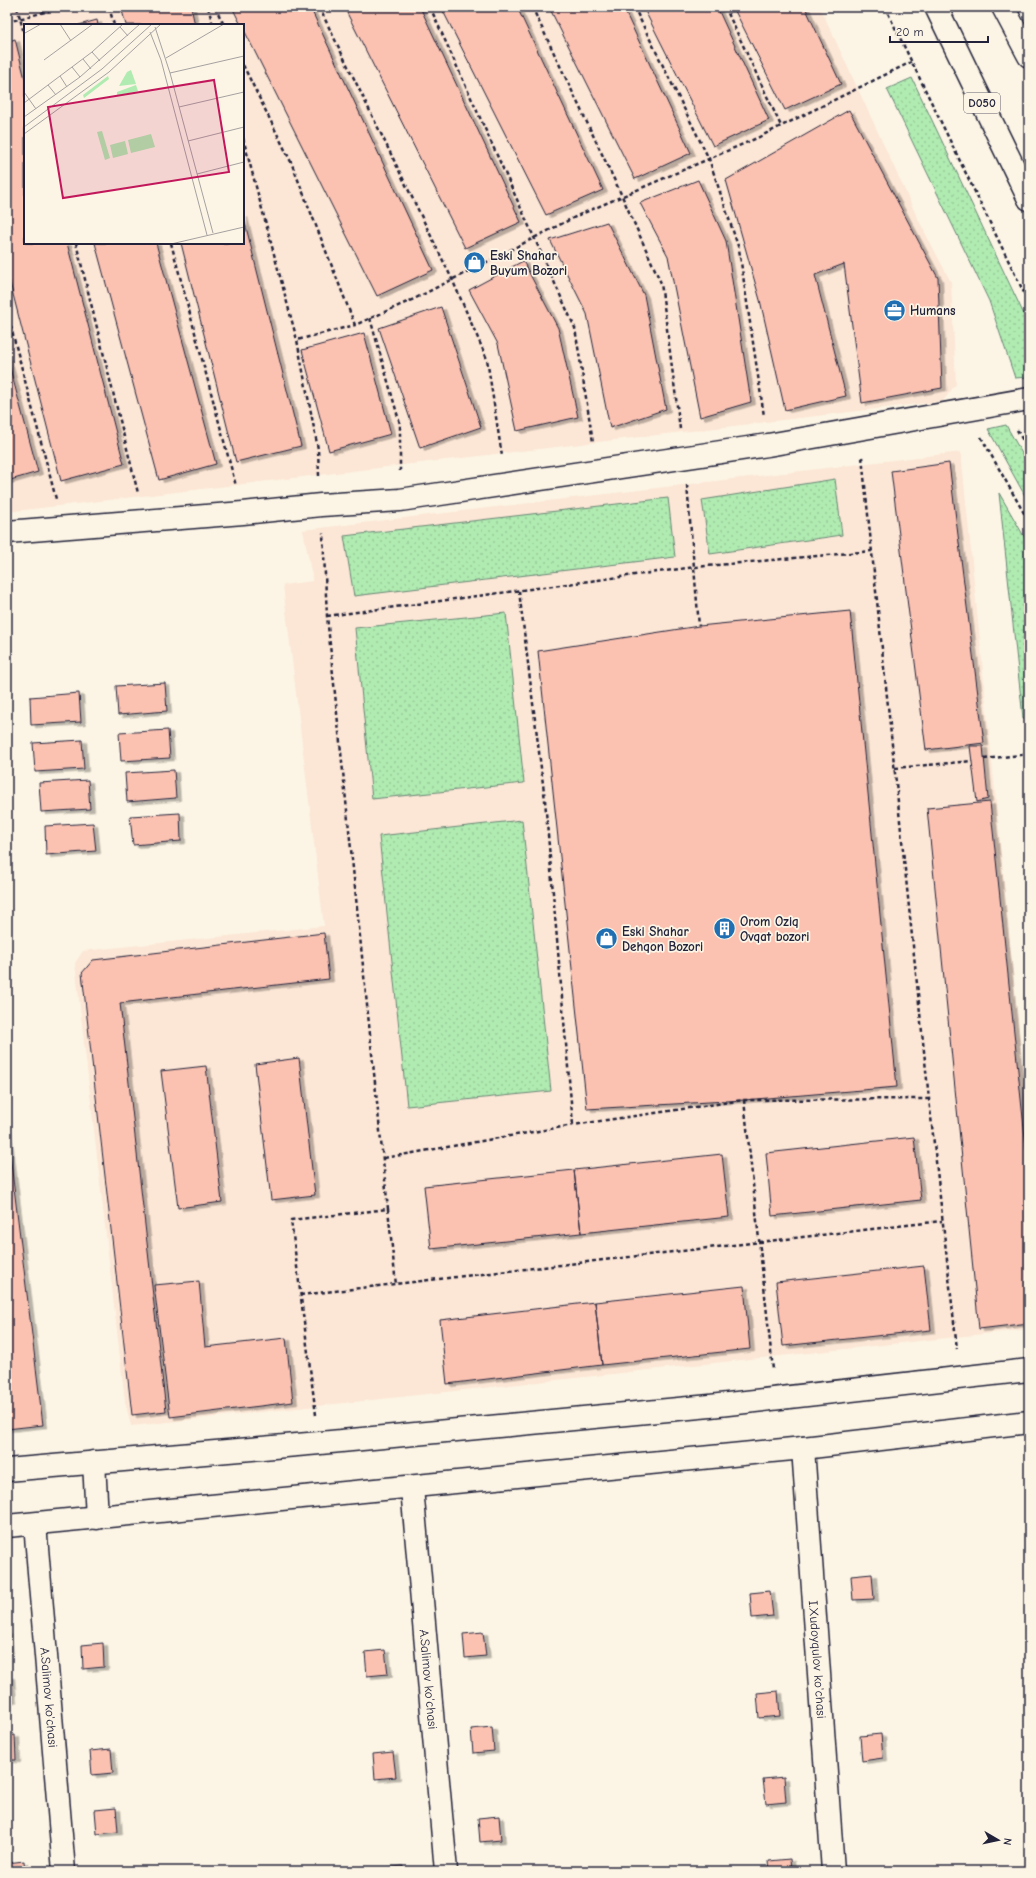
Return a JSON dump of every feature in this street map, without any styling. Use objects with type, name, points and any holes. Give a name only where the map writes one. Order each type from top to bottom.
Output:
[{"type":"street","name":"D050","points":[[936,7],[1029,199]]},
{"type":"street","points":[[1003,7],[1029,56]]},
{"type":"street","points":[[7,532],[243,513],[321,505],[400,500],[768,445],[965,409],[1029,399]]},
{"type":"street","points":[[7,1470],[320,1443],[776,1400],[1029,1370]]},
{"type":"street","points":[[7,1526],[412,1488],[803,1448],[1029,1422]]},
{"type":"street","name":"I.Xudoyqulov ko'chasi","points":[[803,1448],[833,1871]]},
{"type":"street","points":[[94,1462],[97,1518]]},
{"type":"street","name":"A.Salimov ko'chasi","points":[[412,1488],[446,1871]]},
{"type":"street","name":"A.Salimov ko'chasi","points":[[35,1524],[64,1871]]},
{"type":"path","points":[[17,7],[24,33]]},
{"type":"path","points":[[7,22],[64,7]]},
{"type":"path","points":[[109,7],[114,24]]},
{"type":"path","points":[[208,7],[213,24]]},
{"type":"path","points":[[215,7],[224,24]]},
{"type":"path","points":[[319,7],[452,279],[487,359],[506,484]]},
{"type":"path","points":[[430,7],[575,328],[597,471]]},
{"type":"path","points":[[532,7],[622,196],[661,283],[684,458],[695,567],[699,626]]},
{"type":"path","points":[[634,7],[709,159],[739,249],[768,445]]},
{"type":"path","points":[[725,7],[781,126]]},
{"type":"path","points":[[885,7],[1029,303]]},
{"type":"path","points":[[297,340],[355,325],[452,279],[533,237],[781,126],[911,62]]},
{"type":"path","points":[[244,67],[291,162],[355,325]]},
{"type":"path","points":[[244,142],[297,340],[318,449],[327,616],[396,1285]]},
{"type":"path","points":[[76,244],[145,521]]},
{"type":"path","points":[[171,244],[243,513]]},
{"type":"path","points":[[7,312],[63,528]]},
{"type":"path","points":[[370,318],[400,424],[400,500]]},
{"type":"path","points":[[965,409],[1029,522]]},
{"type":"path","points":[[859,429],[942,1221],[961,1378]]},
{"type":"path","points":[[327,616],[695,567],[872,551]]},
{"type":"path","points":[[519,591],[545,800],[573,1125]]},
{"type":"path","points":[[984,759],[1029,754]]},
{"type":"path","points":[[895,768],[972,761]]},
{"type":"path","points":[[384,1158],[573,1125],[744,1100],[929,1099]]},
{"type":"path","points":[[744,1100],[776,1400]]},
{"type":"path","points":[[320,1443],[291,1220],[388,1209]]},
{"type":"path","points":[[300,1295],[942,1221]]},
{"type":"shaded area","name":"Eski Shahar Buyum Bozori","points":[[7,7],[820,7],[919,221],[951,282],[956,384],[943,401],[7,512]]},
{"type":"shaded area","name":"Eski Shahar Dehqon Bozori","points":[[961,452],[1029,1131],[1029,1329],[131,1426],[125,1401],[75,963],[83,951],[324,926],[283,585],[313,581],[303,530]]},
{"type":"green space","points":[[912,78],[1029,325],[1029,377],[1015,378],[989,301],[887,89]]},
{"type":"green space","points":[[1006,425],[1029,466],[1029,503],[988,429]]},
{"type":"green space","points":[[835,479],[842,535],[710,554],[702,500]]},
{"type":"green space","points":[[999,493],[1029,545],[1029,718],[1023,718]]},
{"type":"green space","points":[[668,498],[675,557],[354,596],[344,536]]},
{"type":"green space","points":[[506,613],[524,783],[372,799],[355,628]]},
{"type":"green space","points":[[522,820],[551,1091],[407,1106],[379,836]]},
{"type":"building","points":[[121,7],[191,7],[195,24],[126,24]]},
{"type":"building","points":[[232,7],[310,7],[433,270],[377,296],[244,30],[244,24],[240,24]]},
{"type":"building","points":[[344,7],[420,7],[521,222],[465,248]]},
{"type":"building","points":[[441,7],[517,7],[603,190],[546,215]]},
{"type":"building","points":[[549,7],[623,7],[691,153],[635,179]]},
{"type":"building","points":[[643,7],[717,7],[769,120],[713,146]]},
{"type":"building","points":[[733,7],[805,7],[841,84],[785,110]]},
{"type":"building","points":[[97,20],[98,24],[83,24]]},
{"type":"building","points":[[15,39],[24,75],[24,244],[67,244],[124,464],[61,481],[7,271],[7,42]]},
{"type":"building","points":[[849,110],[938,278],[942,388],[862,403],[844,264],[815,275],[846,396],[785,410],[760,300],[726,180]]},
{"type":"building","points":[[698,180],[726,241],[751,402],[700,417],[668,256],[640,203]]},
{"type":"building","points":[[244,219],[301,446],[236,462],[181,244],[244,244]]},
{"type":"building","points":[[607,222],[644,295],[666,409],[610,428],[587,314],[550,240]]},
{"type":"building","points":[[95,244],[156,244],[216,464],[159,480]]},
{"type":"building","points":[[523,261],[558,328],[578,417],[517,431],[498,344],[469,290]]},
{"type":"building","points":[[441,307],[481,427],[420,448],[379,328]]},
{"type":"building","points":[[364,333],[391,434],[329,451],[302,350]]},
{"type":"building","points":[[7,357],[38,472],[7,481]]},
{"type":"building","points":[[949,463],[984,743],[926,750],[891,471]]},
{"type":"building","name":"Orom Oziq Ovqat bozori","points":[[850,611],[897,1087],[744,1100],[587,1109],[538,651],[699,626]]},
{"type":"building","points":[[165,683],[167,711],[118,715],[116,686]]},
{"type":"building","points":[[79,693],[81,722],[31,725],[30,697]]},
{"type":"building","points":[[168,730],[170,758],[121,761],[119,733]]},
{"type":"building","points":[[82,740],[84,769],[35,772],[33,743]]},
{"type":"building","points":[[970,746],[983,746],[988,799],[977,802]]},
{"type":"building","points":[[174,770],[176,798],[127,802],[125,773]]},
{"type":"building","points":[[88,780],[90,809],[41,812],[39,783]]},
{"type":"building","points":[[990,802],[1029,1176],[1029,1323],[979,1329],[927,808]]},
{"type":"building","points":[[180,813],[181,841],[133,845],[130,816]]},
{"type":"building","points":[[93,823],[96,851],[46,855],[45,826]]},
{"type":"building","points":[[324,933],[329,979],[120,1003],[166,1411],[132,1415],[82,973],[93,960]]},
{"type":"building","points":[[299,1058],[315,1195],[271,1200],[255,1064]]},
{"type":"building","points":[[206,1066],[222,1202],[178,1208],[161,1071]]},
{"type":"building","points":[[7,1130],[43,1425],[7,1429]]},
{"type":"building","points":[[914,1137],[921,1200],[772,1216],[766,1153]]},
{"type":"building","points":[[722,1154],[729,1217],[581,1233],[574,1170]]},
{"type":"building","points":[[574,1170],[581,1233],[431,1249],[424,1186]]},
{"type":"building","points":[[924,1266],[931,1330],[783,1346],[776,1282]]},
{"type":"building","points":[[199,1281],[205,1347],[286,1338],[293,1402],[170,1417],[154,1285]]},
{"type":"building","points":[[744,1286],[750,1349],[602,1365],[595,1302]]},
{"type":"building","points":[[595,1302],[602,1365],[447,1384],[440,1320]]},
{"type":"building","points":[[872,1574],[874,1599],[853,1600],[851,1576]]},
{"type":"building","points":[[770,1591],[773,1616],[752,1618],[750,1593]]},
{"type":"building","points":[[7,1632],[9,1651],[7,1652]]},
{"type":"building","points":[[483,1632],[486,1656],[465,1658],[463,1634]]},
{"type":"building","points":[[103,1643],[104,1667],[83,1669],[82,1645]]},
{"type":"building","points":[[385,1650],[388,1674],[367,1676],[365,1652]]},
{"type":"building","points":[[7,1676],[10,1676],[12,1700],[7,1700]]},
{"type":"building","points":[[778,1691],[780,1716],[759,1718],[757,1693]]},
{"type":"building","points":[[492,1727],[494,1751],[473,1753],[471,1729]]},
{"type":"building","points":[[881,1734],[883,1758],[862,1761],[860,1736]]},
{"type":"building","points":[[15,1735],[16,1760],[7,1760],[7,1736]]},
{"type":"building","points":[[111,1749],[113,1773],[92,1775],[90,1751]]},
{"type":"building","points":[[393,1752],[396,1777],[375,1779],[373,1754]]},
{"type":"building","points":[[784,1777],[786,1802],[766,1804],[763,1779]]},
{"type":"building","points":[[116,1808],[118,1832],[97,1834],[95,1810]]},
{"type":"building","points":[[499,1816],[501,1840],[480,1842],[478,1818]]},
{"type":"building","points":[[790,1859],[791,1871],[770,1871],[769,1861]]},
{"type":"building","points":[[24,1861],[25,1871],[7,1871],[7,1863]]},
{"type":"building","points":[[403,1866],[403,1871],[382,1871],[382,1868]]},
{"type":"place","name":"Eski Shahar Buyum Bozori","points":[[474,262]]},
{"type":"place","name":"Humans","points":[[895,310]]},
{"type":"place","name":"Orom Oziq Ovqat bozori","points":[[725,928]]},
{"type":"place","name":"Eski Shahar Dehqon Bozori","points":[[607,938]]}]
